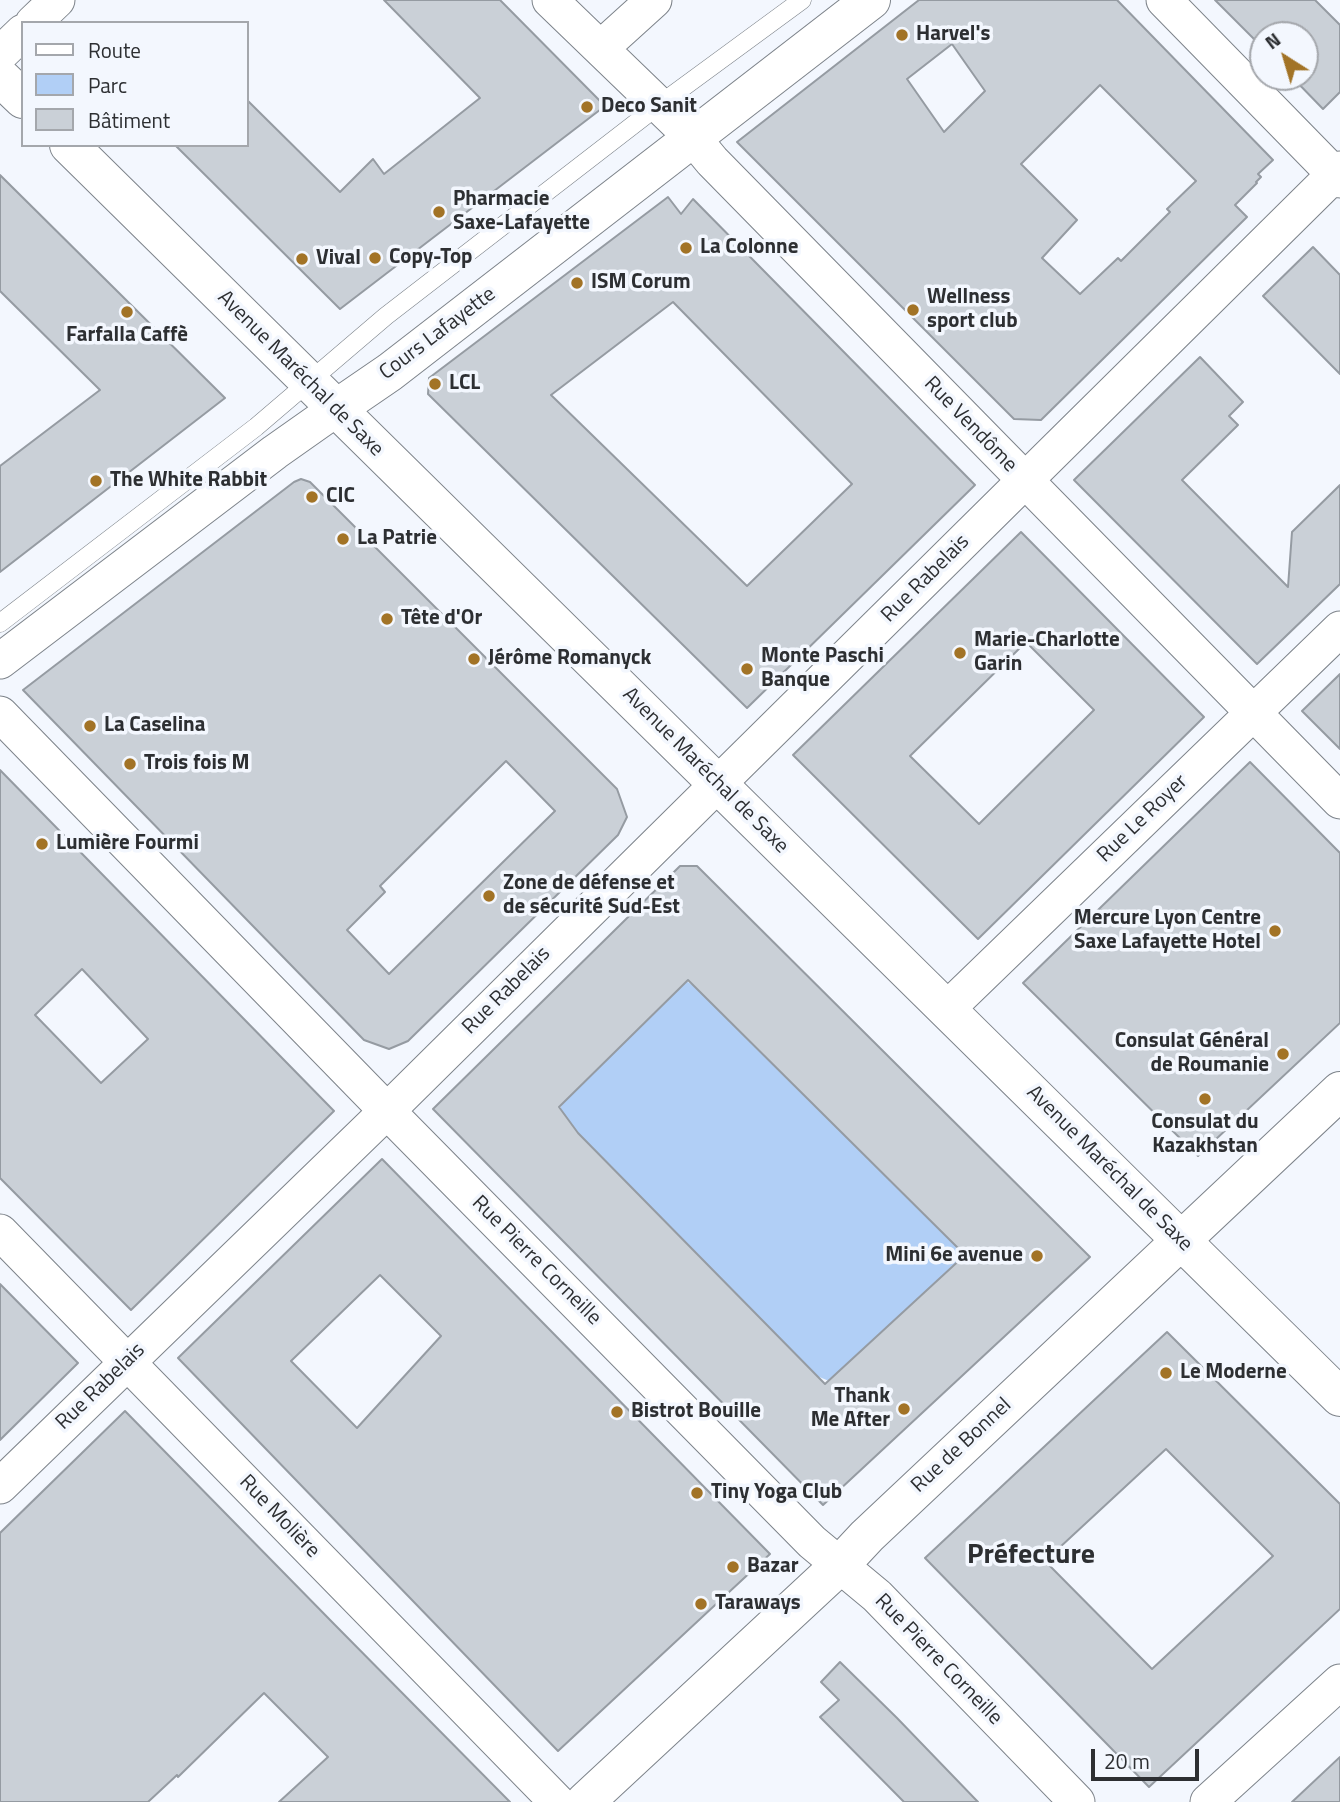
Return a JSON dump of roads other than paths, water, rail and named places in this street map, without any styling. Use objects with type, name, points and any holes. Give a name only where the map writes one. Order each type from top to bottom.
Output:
[{"type":"main road","name":"Cours Lafayette","points":[[336,410],[390,372],[871,0]]},
{"type":"main road","points":[[0,77],[21,97]]},
{"type":"main road","name":"Avenue Maréchal de Saxe","points":[[71,147],[1340,1397]]},
{"type":"main road","name":"Rue de Bonnel","points":[[585,1802],[839,1566],[867,1536],[1340,1091]]},
{"type":"street","points":[[35,21],[57,0]]},
{"type":"street","name":"Rue Vendôme","points":[[550,0],[693,138],[712,161],[1340,801]]},
{"type":"street","points":[[601,48],[653,0]]},
{"type":"street","points":[[1164,0],[1338,175]]},
{"type":"street","points":[[0,54],[21,34]]},
{"type":"street","name":"Rue Rabelais","points":[[0,1486],[387,1111],[1024,480],[1338,175]]},
{"type":"street","name":"Cours Lafayette","points":[[0,662],[275,452],[336,410]]},
{"type":"street","name":"Rue Le Royer","points":[[947,1009],[1340,629]]},
{"type":"street","name":"Rue Pierre Corneille","points":[[0,714],[812,1542],[877,1596],[1077,1802]]},
{"type":"street","name":"Rue Molière","points":[[0,1232],[558,1802]]},
{"type":"street","points":[[1208,1802],[1340,1682]]},
{"type":"lane","points":[[0,623],[256,427],[360,336],[659,105],[802,0]]},
{"type":"place","name":"Harvel's","points":[[902,35]]},
{"type":"place","name":"Deco Sanit","points":[[587,107]]},
{"type":"place","name":"Pharmacie Saxe-Lafayette","points":[[439,212]]},
{"type":"place","name":"La Colonne","points":[[686,248]]},
{"type":"place","name":"Copy-Top","points":[[375,258]]},
{"type":"place","name":"Vival","points":[[302,259]]},
{"type":"place","name":"ISM Corum","points":[[577,283]]},
{"type":"place","name":"Wellness sport club","points":[[913,310]]},
{"type":"place","name":"Farfalla Caffè","points":[[127,312]]},
{"type":"place","name":"LCL","points":[[435,384]]},
{"type":"place","name":"The White Rabbit","points":[[96,481]]},
{"type":"place","name":"CIC","points":[[312,497]]},
{"type":"place","name":"La Patrie","points":[[343,539]]},
{"type":"place","name":"Tête d'Or","points":[[387,619]]},
{"type":"place","name":"Marie-Charlotte Garin","points":[[960,653]]},
{"type":"place","name":"Jérôme Romanyck","points":[[474,659]]},
{"type":"place","name":"Monte Paschi Banque","points":[[747,669]]},
{"type":"place","name":"La Caselina","points":[[90,726]]},
{"type":"place","name":"Trois fois M","points":[[130,764]]},
{"type":"place","name":"Lumière Fourmi","points":[[42,844]]},
{"type":"place","name":"Zone de défense et de sécurité Sud-Est","points":[[489,896]]},
{"type":"place","name":"Mercure Lyon Centre Saxe Lafayette Hotel","points":[[1275,931]]},
{"type":"place","name":"Consulat Général de Roumanie","points":[[1283,1054]]},
{"type":"place","name":"Consulat du Kazakhstan","points":[[1205,1099]]},
{"type":"place","name":"Mini 6e avenue","points":[[1037,1256]]},
{"type":"place","name":"Le Moderne","points":[[1166,1373]]},
{"type":"place","name":"Thank Me After","points":[[904,1409]]},
{"type":"place","name":"Bistrot Bouille","points":[[617,1412]]},
{"type":"place","name":"Tiny Yoga Club","points":[[697,1493]]},
{"type":"place","name":"Bazar","points":[[733,1567]]},
{"type":"place","name":"Taraways","points":[[701,1604]]},
{"type":"district","name":"Préfecture","points":[[1031,1556]]}]
